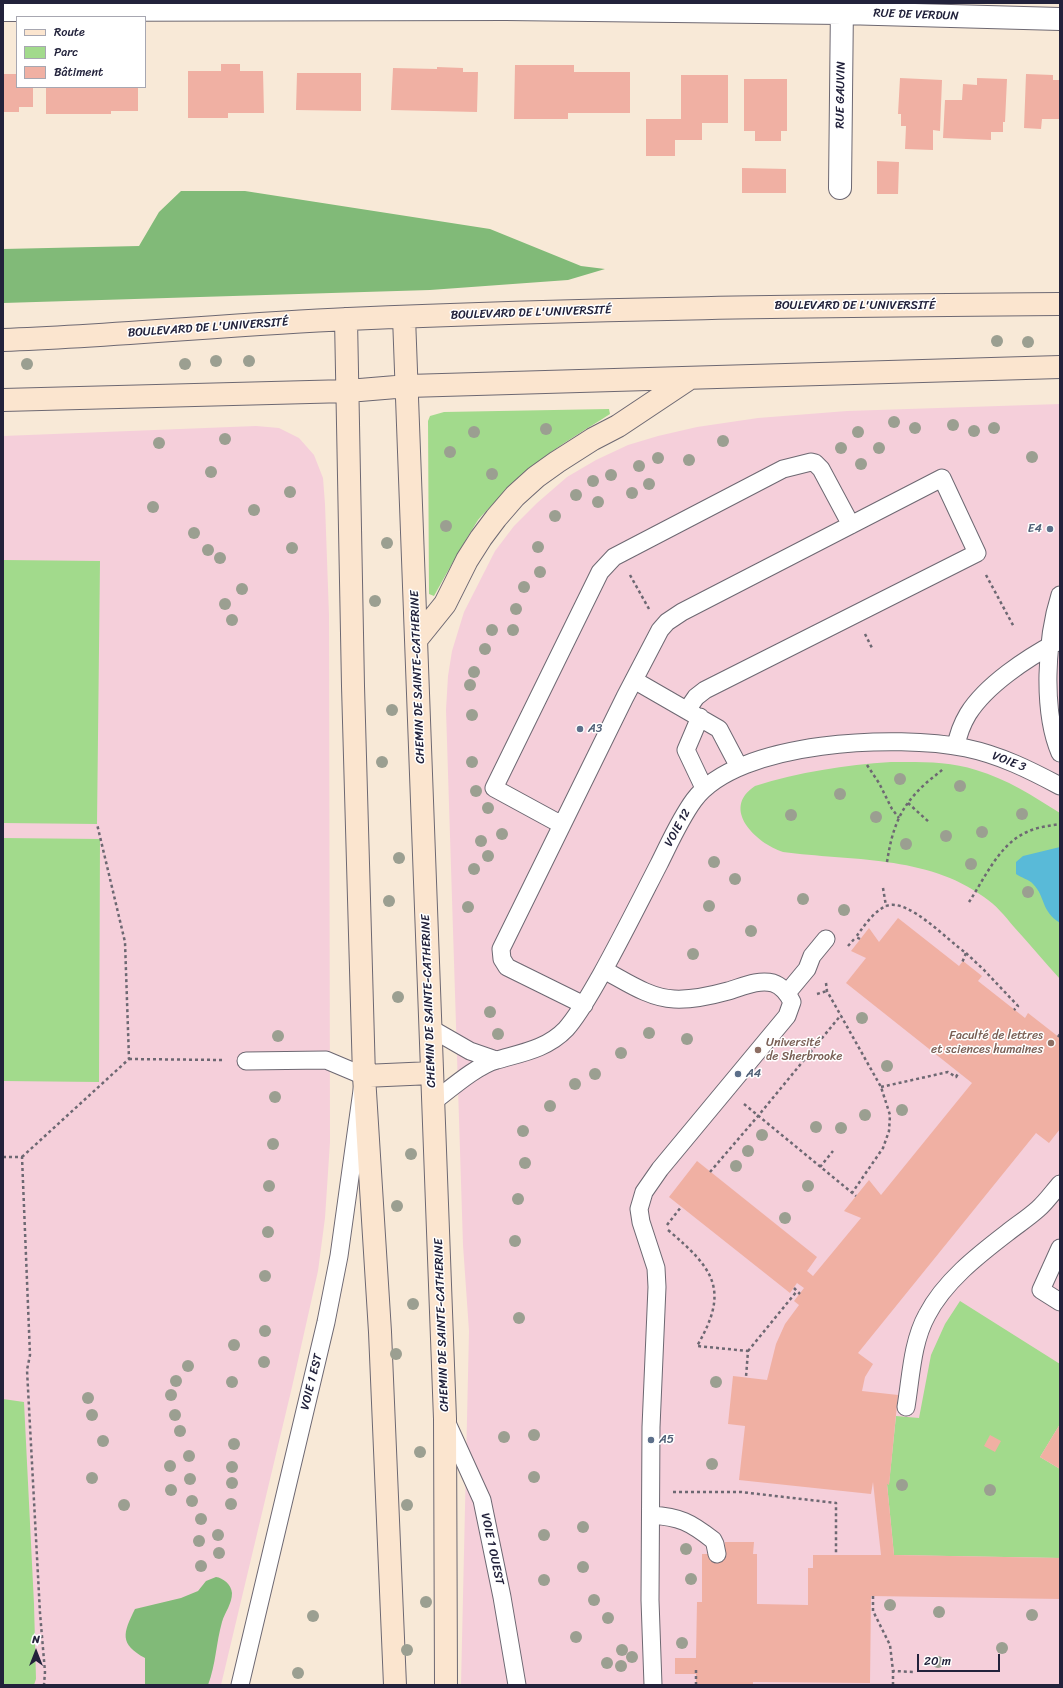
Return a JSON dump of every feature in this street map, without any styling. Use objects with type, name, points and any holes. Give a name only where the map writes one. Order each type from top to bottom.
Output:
[{"type":"main road","name":"BOULEVARD DE L'UNIVERSITÉ","points":[[3,340],[86,337],[259,324],[404,317],[752,307],[1060,304]]},
{"type":"main road","name":"CHEMIN DE SAINTE-CATHERINE","points":[[404,317],[408,386],[445,1419],[446,1685]]},
{"type":"main road","points":[[346,319],[352,678],[364,1076],[380,1332],[395,1685]]},
{"type":"main road","points":[[3,400],[348,391],[408,386],[1060,367]]},
{"type":"main road","points":[[416,640],[445,604],[467,560],[481,538],[515,496],[536,477],[557,462],[593,439],[618,426],[690,378]]},
{"type":"main road","points":[[364,1076],[432,1073]]},
{"type":"street","name":"RUE DE VERDUN","points":[[3,10],[205,6],[842,8],[1060,19]]},
{"type":"street","name":"RUE GAUVIN","points":[[840,188],[842,8]]},
{"type":"lane","points":[[562,825],[494,788],[600,572],[607,563],[614,557],[783,469],[811,462],[815,463],[821,468],[851,525]]},
{"type":"lane","points":[[584,1005],[512,970],[504,964],[501,954],[504,943],[660,630],[667,622],[682,612],[942,478],[977,553],[705,690],[696,697],[686,750],[704,788]]},
{"type":"lane","points":[[1060,595],[1054,615],[1055,642],[1049,684],[1050,718],[1053,733],[1060,753]]},
{"type":"lane","points":[[956,746],[966,718],[978,701],[1015,669],[1055,642]]},
{"type":"lane","points":[[634,680],[693,713],[719,730],[739,767]]},
{"type":"lane","name":"VOIE 12","points":[[433,1102],[463,1079],[496,1060],[532,1051],[552,1041],[567,1028],[584,1005],[604,970],[685,814],[704,788],[716,779],[739,767],[771,757],[842,744],[905,742],[956,746]]},
{"type":"lane","name":"VOIE 3","points":[[956,746],[1004,759],[1060,786]]},
{"type":"lane","points":[[787,993],[807,969],[812,956],[826,939]]},
{"type":"lane","points":[[604,970],[646,991],[670,999],[695,999],[764,982],[775,984],[787,993],[792,1002],[787,1016],[660,1169],[647,1186],[640,1200],[641,1222],[656,1268],[657,1287],[652,1405],[650,1600],[653,1685]]},
{"type":"lane","points":[[430,1028],[470,1051],[496,1060]]},
{"type":"lane","points":[[246,1061],[326,1060],[364,1076]]},
{"type":"lane","name":"VOIE 1 EST","points":[[240,1685],[340,1256],[364,1076]]},
{"type":"lane","points":[[906,1407],[915,1352],[920,1332],[926,1316],[933,1304],[944,1290],[967,1267],[1038,1209],[1060,1184]]},
{"type":"lane","points":[[1060,1248],[1042,1290],[1060,1302]]},
{"type":"lane","name":"VOIE 1 OUEST","points":[[445,1419],[482,1500],[502,1597],[516,1685]]},
{"type":"lane","points":[[651,1515],[675,1517],[686,1522],[713,1540],[716,1544],[717,1554]]},
{"type":"path","points":[[628,570],[651,613]]},
{"type":"path","points":[[985,574],[1014,628]]},
{"type":"path","points":[[864,631],[872,648]]},
{"type":"path","points":[[866,764],[879,783],[892,809],[899,818]]},
{"type":"path","points":[[887,862],[892,835],[899,818],[908,803],[923,786],[942,771],[947,764]]},
{"type":"path","points":[[908,803],[930,823]]},
{"type":"path","points":[[97,824],[125,942],[130,1059]]},
{"type":"path","points":[[969,902],[1000,852],[1011,841],[1028,831],[1060,824]]},
{"type":"path","points":[[883,888],[886,906]]},
{"type":"path","points":[[844,951],[870,919],[886,906],[897,905],[910,909],[966,953],[984,970],[1018,1006],[1014,1010]]},
{"type":"path","points":[[856,937],[860,939]]},
{"type":"path","points":[[962,963],[966,953]]},
{"type":"path","points":[[826,978],[827,991],[881,1087],[890,1115],[888,1136],[883,1148],[874,1163],[852,1192]]},
{"type":"path","points":[[710,1172],[758,1116],[841,1014]]},
{"type":"path","points":[[3,1157],[22,1157],[130,1059],[246,1061]]},
{"type":"path","points":[[881,1087],[948,1072],[956,1077],[959,1072]]},
{"type":"path","points":[[758,1116],[856,1196]]},
{"type":"path","points":[[820,1166],[833,1151]]},
{"type":"path","points":[[22,1157],[30,1355],[27,1370],[40,1613],[45,1672],[44,1685]]},
{"type":"path","points":[[682,1207],[665,1227],[698,1258],[710,1275],[714,1293],[709,1326],[697,1346],[748,1351]]},
{"type":"path","points":[[794,1288],[800,1294]]},
{"type":"path","points":[[746,1377],[748,1351],[797,1291]]},
{"type":"path","points":[[693,1492],[741,1492],[836,1503],[836,1555]]},
{"type":"path","points":[[873,1596],[873,1611],[890,1645],[894,1671],[893,1685]]},
{"type":"path","points":[[696,1667],[696,1685]]},
{"type":"path","points":[[894,1671],[914,1672]]},
{"type":"shaded area","name":"Université de Sherbrooke","points":[[1060,404],[1060,1685],[461,1685],[469,1331],[463,1245],[446,710],[448,676],[452,651],[464,612],[495,551],[514,526],[537,503],[567,477],[596,460],[628,445],[697,427],[758,418],[847,411]]},
{"type":"shaded area","points":[[256,426],[279,428],[299,438],[314,455],[323,478],[325,504],[329,615],[330,1142],[325,1218],[318,1271],[221,1685],[3,1685],[3,436]]},
{"type":"green space","points":[[181,191],[245,191],[490,229],[581,266],[605,269],[568,280],[430,290],[3,303],[3,249],[139,246],[159,212]]},
{"type":"green space","points":[[609,409],[610,414],[535,464],[508,488],[478,520],[434,596],[429,594],[428,421],[430,416],[444,412]]},
{"type":"green space","points":[[3,560],[100,561],[97,824],[3,823]]},
{"type":"green space","points":[[891,762],[945,764],[976,770],[1009,783],[1060,813],[1060,979],[996,907],[984,897],[962,883],[913,867],[887,862],[783,852],[762,841],[753,833],[741,815],[741,805],[745,795],[755,786],[822,770]]},
{"type":"green space","points":[[3,838],[100,839],[99,1082],[3,1081]]},
{"type":"green space","points":[[960,1301],[1060,1364],[1060,1424],[1040,1457],[1060,1469],[1060,1558],[894,1555],[887,1484],[889,1484],[896,1416],[919,1418],[931,1355],[945,1324]]},
{"type":"green space","points":[[3,1399],[24,1402],[34,1604],[36,1679],[34,1685],[3,1685]]},
{"type":"green space","points":[[216,1577],[226,1582],[230,1587],[232,1597],[222,1622],[213,1669],[208,1685],[145,1685],[145,1658],[131,1648],[127,1643],[126,1637],[126,1631],[135,1609],[181,1598],[198,1591],[206,1581]]},
{"type":"water","points":[[1060,847],[1060,923],[1049,913],[1040,894],[1033,884],[1016,874],[1016,862],[1023,856]]},
{"type":"building","points":[[221,64],[240,64],[240,71],[263,71],[264,113],[228,113],[228,118],[188,118],[188,71],[221,71]]},
{"type":"building","points":[[515,65],[574,65],[574,72],[630,72],[630,113],[568,113],[568,119],[514,119]]},
{"type":"building","points":[[437,67],[463,68],[463,72],[478,72],[477,112],[391,110],[393,68],[437,69]]},
{"type":"building","points":[[297,73],[361,73],[361,111],[296,110]]},
{"type":"building","points":[[3,74],[16,74],[16,88],[33,88],[33,107],[19,107],[19,112],[3,112]]},
{"type":"building","points":[[1026,74],[1053,75],[1053,80],[1060,80],[1060,119],[1042,119],[1041,129],[1024,128]]},
{"type":"building","points":[[681,75],[728,75],[728,123],[702,123],[702,140],[675,140],[675,156],[646,156],[646,119],[681,119]]},
{"type":"building","points":[[900,78],[942,80],[940,131],[933,130],[933,150],[905,149],[906,126],[901,126],[901,114],[898,114]]},
{"type":"building","points":[[977,78],[1007,79],[1005,122],[1003,122],[1003,132],[991,132],[991,140],[943,138],[945,100],[962,100],[963,84],[977,85]]},
{"type":"building","points":[[744,79],[787,79],[787,131],[781,131],[781,141],[755,141],[755,131],[744,131]]},
{"type":"building","points":[[46,88],[138,88],[138,111],[111,111],[111,114],[46,114]]},
{"type":"building","points":[[877,161],[899,162],[898,194],[877,194]]},
{"type":"building","points":[[742,168],[786,169],[786,193],[742,193]]},
{"type":"building","points":[[898,918],[959,966],[963,961],[982,976],[978,981],[1025,1018],[1028,1013],[1060,1038],[1060,1129],[1049,1143],[1036,1133],[858,1353],[873,1364],[865,1377],[862,1391],[898,1395],[889,1485],[887,1484],[894,1555],[1060,1558],[1060,1599],[871,1596],[870,1683],[753,1682],[753,1685],[696,1685],[696,1674],[675,1674],[675,1658],[696,1658],[697,1602],[702,1602],[702,1554],[725,1554],[725,1542],[754,1542],[753,1554],[757,1554],[757,1604],[808,1605],[808,1568],[813,1568],[813,1555],[881,1555],[873,1482],[871,1494],[739,1480],[745,1426],[728,1424],[733,1376],[767,1380],[776,1344],[785,1324],[799,1305],[794,1301],[804,1288],[797,1283],[790,1293],[669,1197],[697,1161],[817,1257],[807,1271],[813,1276],[861,1218],[844,1211],[869,1180],[881,1195],[972,1083],[846,983],[866,958],[851,951],[869,928],[879,942]]},
{"type":"building","points":[[1060,1424],[1060,1469],[1040,1457]]},
{"type":"building","points":[[990,1435],[1001,1441],[995,1452],[984,1446]]},
{"type":"place","name":"E4","points":[[1050,529]]},
{"type":"place","name":"A3","points":[[580,729]]},
{"type":"place","name":"Faculté de lettres et sciences humaines","points":[[1051,1043]]},
{"type":"place","name":"Université de Sherbrooke","points":[[758,1050]]},
{"type":"place","name":"A4","points":[[738,1074]]},
{"type":"place","name":"A5","points":[[651,1440]]}]
